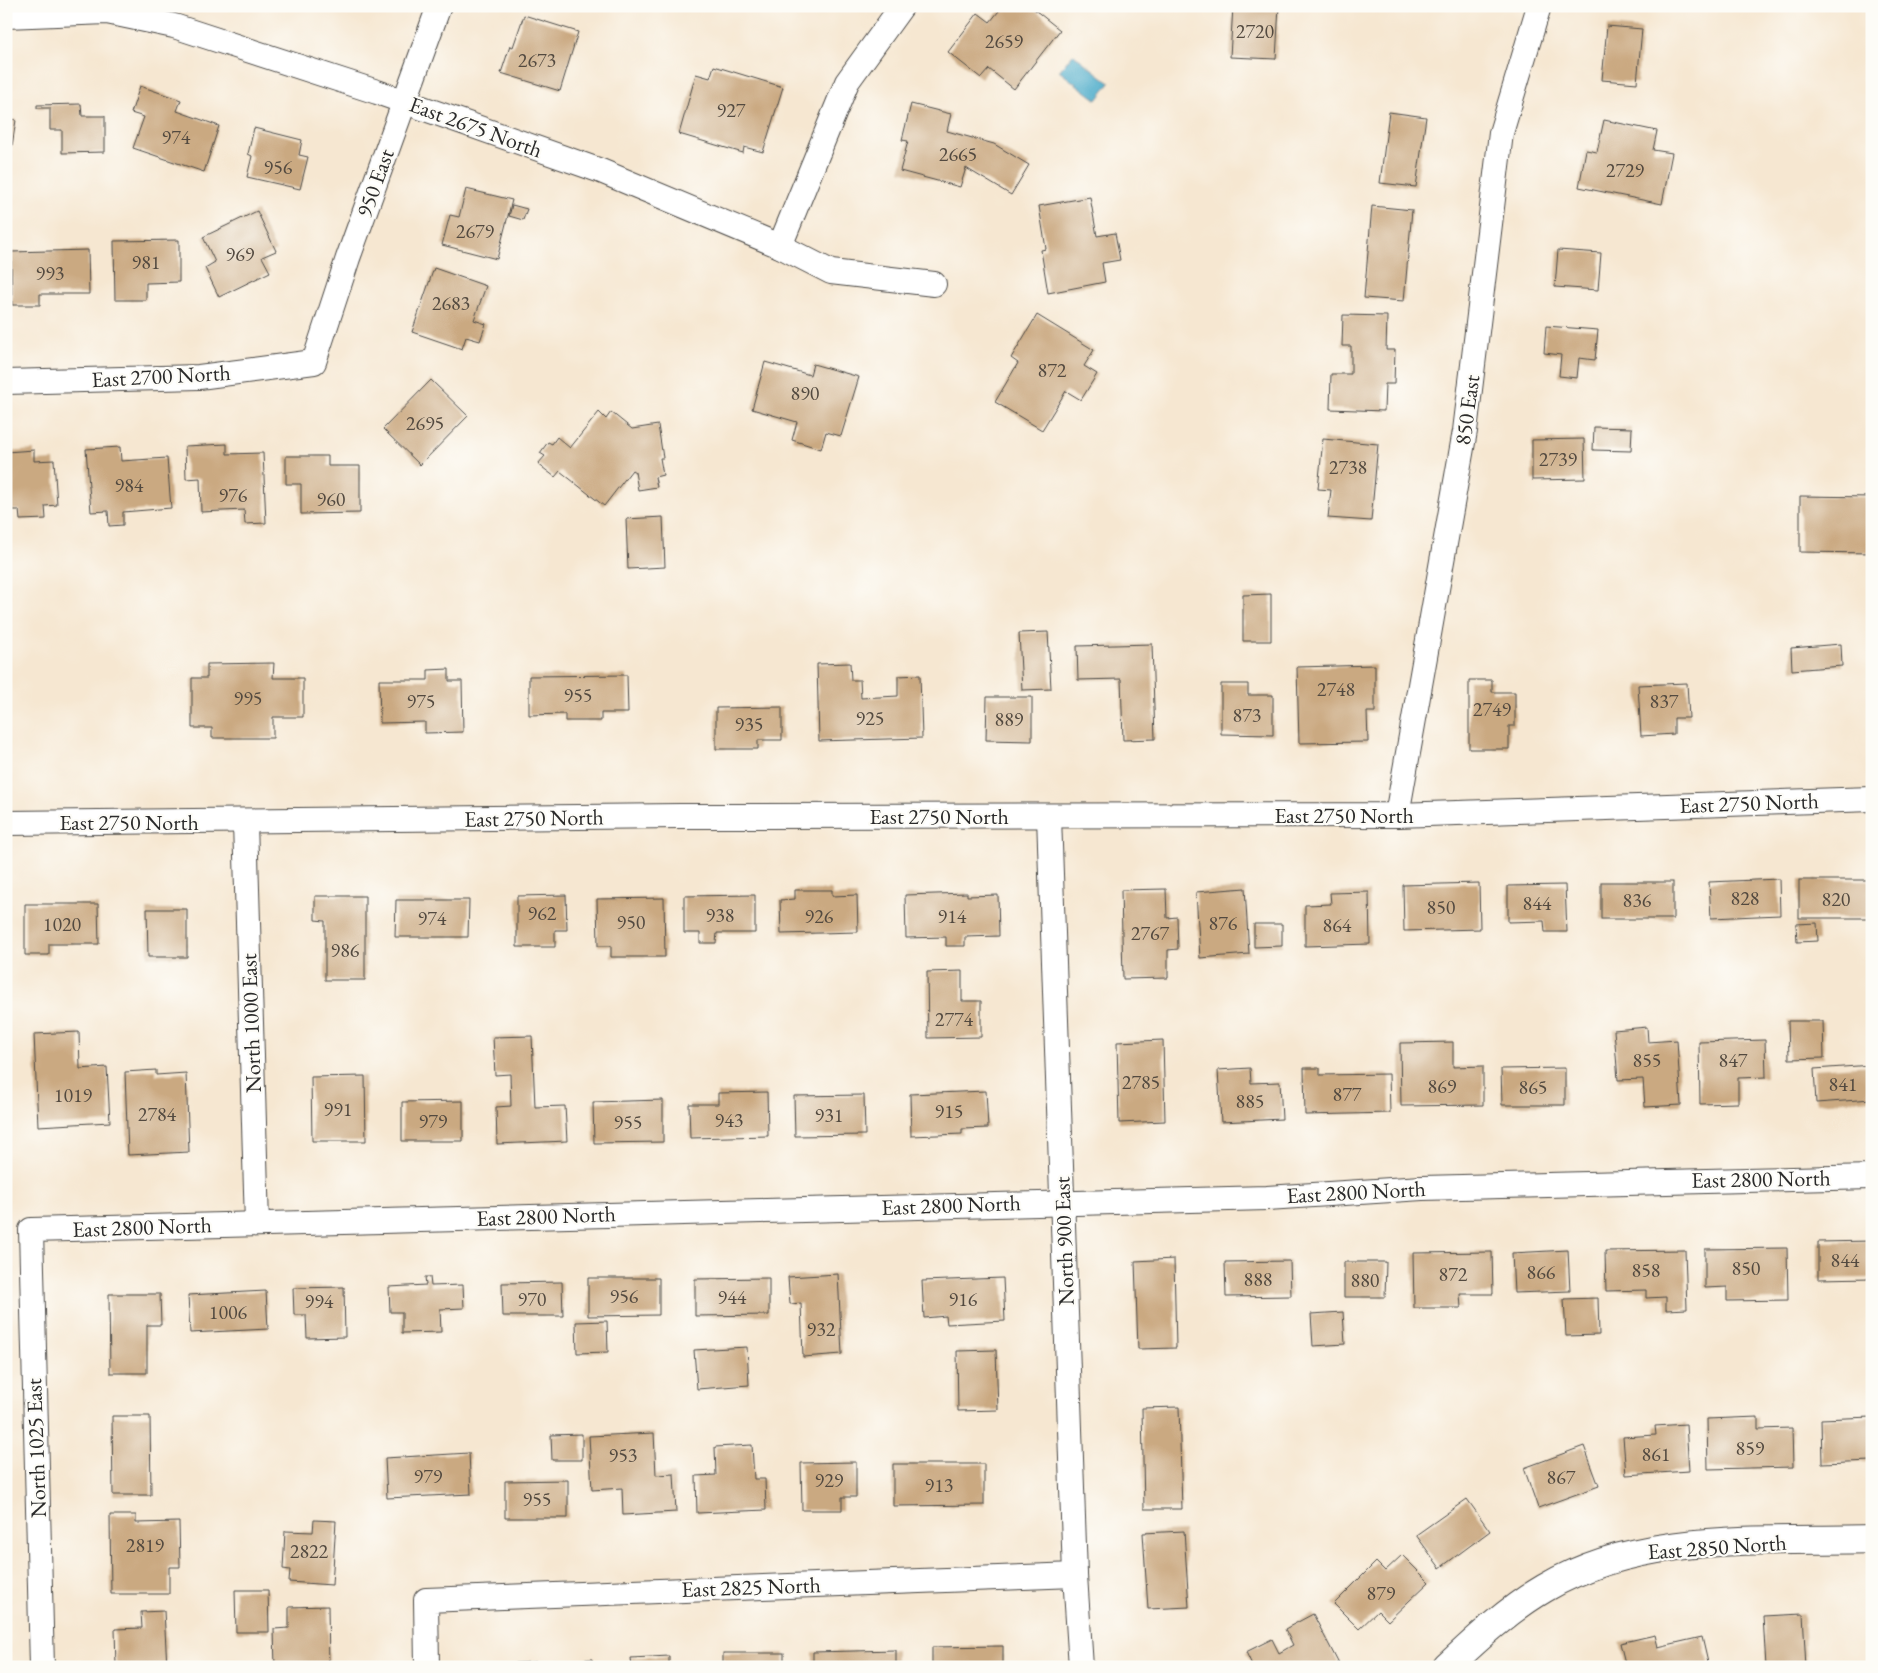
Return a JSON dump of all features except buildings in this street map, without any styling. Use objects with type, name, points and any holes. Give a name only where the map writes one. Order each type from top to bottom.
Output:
[{"type":"street","name":"950 East","points":[[314,362],[348,258],[439,6]]},
{"type":"street","points":[[780,246],[847,82],[902,6]]},
{"type":"street","name":"850 East","points":[[1397,815],[1465,431],[1501,133],[1539,6]]},
{"type":"street","name":"East 2675 North","points":[[6,16],[107,12],[174,26],[404,101],[601,171],[780,246],[831,272],[934,284]]},
{"type":"street","name":"East 2700 North","points":[[6,382],[199,377],[314,362]]},
{"type":"street","name":"East 2750 North","points":[[6,823],[681,816],[1397,815],[1872,799]]},
{"type":"street","name":"North 900 East","points":[[1049,816],[1075,1575],[1082,1667]]},
{"type":"street","name":"North 1000 East","points":[[245,822],[257,1224]]},
{"type":"street","name":"East 2800 North","points":[[31,1230],[1267,1198],[1422,1188],[1872,1176]]},
{"type":"street","name":"North 1025 East","points":[[31,1230],[42,1667]]},
{"type":"street","name":"East 2850 North","points":[[1447,1667],[1507,1614],[1545,1588],[1576,1572],[1607,1560],[1643,1551],[1682,1545],[1872,1538]]},
{"type":"street","name":"East 2825 North","points":[[426,1667],[426,1600],[1075,1575]]},
{"type":"water","points":[[1073,54],[1110,83],[1097,100],[1059,71]]}]
